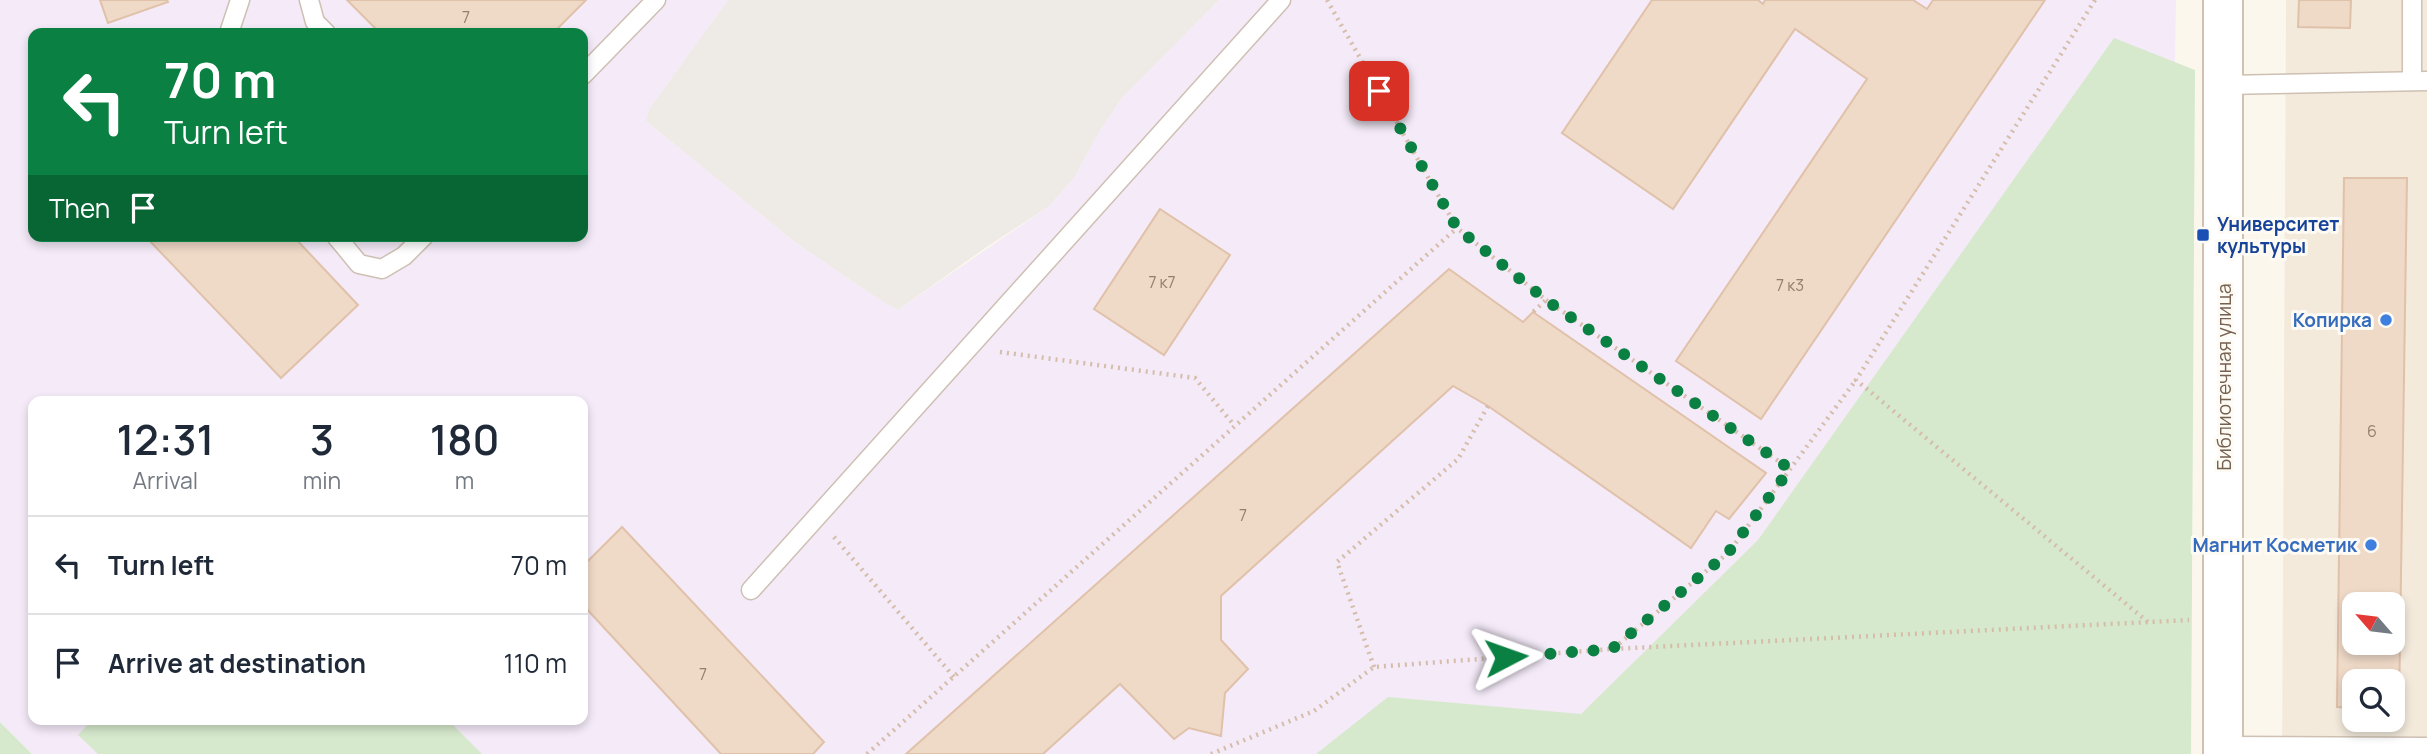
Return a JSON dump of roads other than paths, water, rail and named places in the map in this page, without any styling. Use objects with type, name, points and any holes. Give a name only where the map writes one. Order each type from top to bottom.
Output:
[{"type":"street","name":"Библиотечная улица","points":[[2223,750],[2224,0]]},
{"type":"lane","points":[[231,28],[240,0]]},
{"type":"lane","points":[[309,0],[315,22],[321,28]]},
{"type":"lane","points":[[588,70],[656,0]]},
{"type":"lane","points":[[751,590],[1281,0]]},
{"type":"lane","points":[[2224,85],[2420,81],[2412,0]]},
{"type":"lane","points":[[341,242],[359,264],[382,269],[404,256],[418,242]]},
{"type":"lane","points":[[2223,750],[2427,747]]},
{"type":"place","name":"Университет культуры","points":[[2203,235]]},
{"type":"place","name":"Копирка","points":[[2386,320]]},
{"type":"place","name":"Магнит Косметик","points":[[2371,545]]}]
